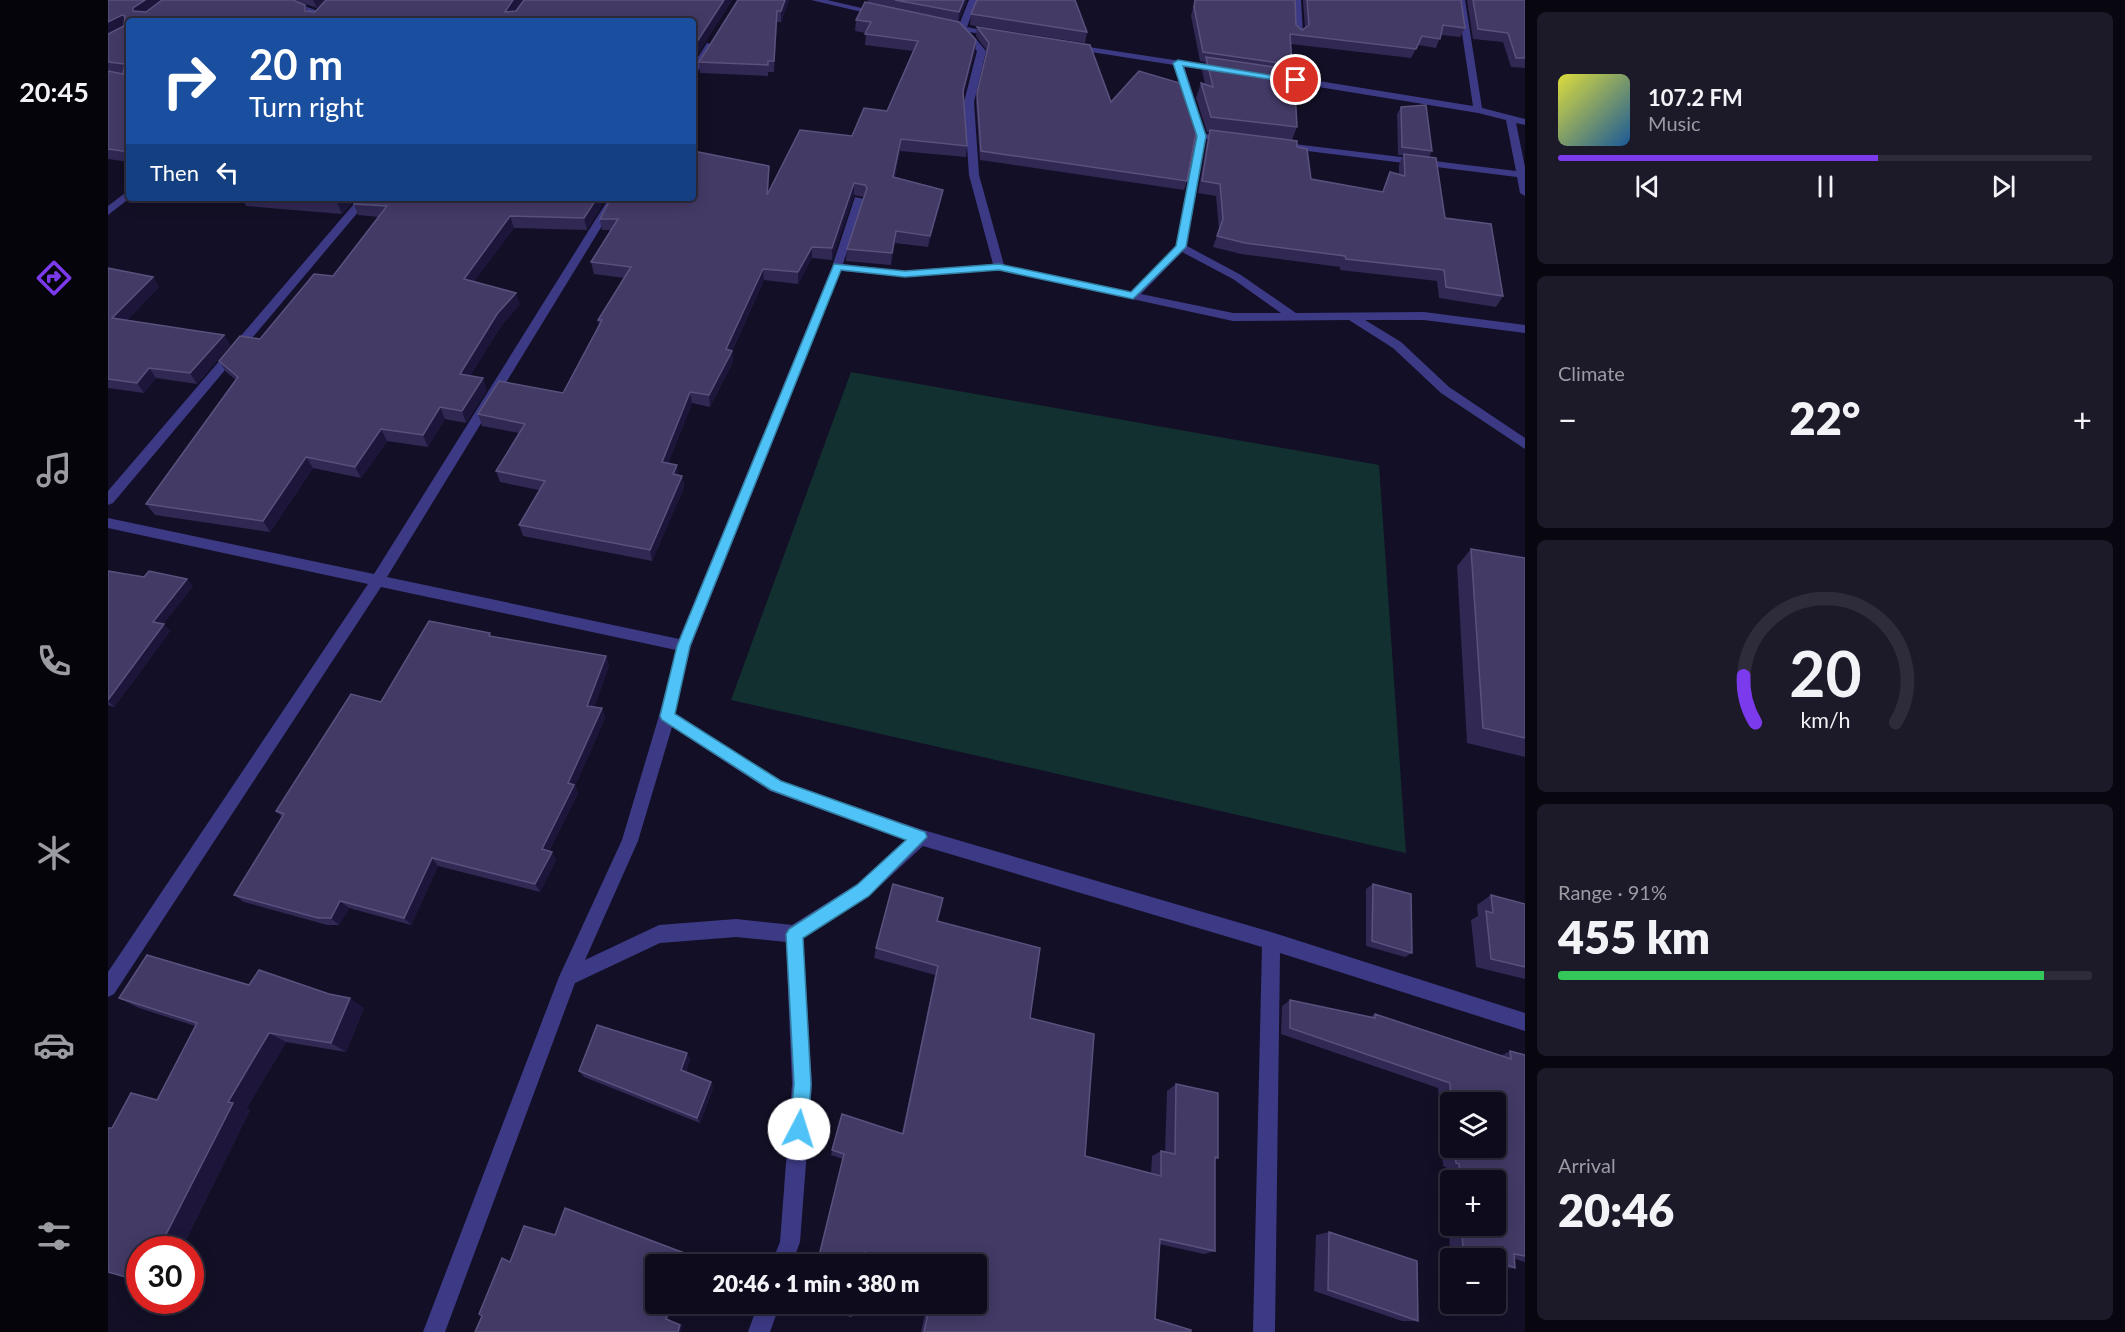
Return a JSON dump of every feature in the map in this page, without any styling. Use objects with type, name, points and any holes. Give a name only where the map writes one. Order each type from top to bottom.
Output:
[{"type":"street","points":[[280,0],[316,18],[326,8]]},
{"type":"street","points":[[815,0],[894,15]]},
{"type":"street","points":[[962,29],[973,0]]},
{"type":"street","points":[[1297,0],[1299,34]]},
{"type":"street","points":[[1461,0],[1478,110]]},
{"type":"street","points":[[939,24],[1007,36]]},
{"type":"street","points":[[962,29],[982,51],[969,102],[974,175],[999,267]]},
{"type":"street","points":[[696,67],[716,36]]},
{"type":"street","points":[[1064,45],[1236,72]]},
{"type":"street","points":[[1133,296],[1181,247],[1201,136],[1178,63]]},
{"type":"street","points":[[1260,75],[1478,110],[1525,122]]},
{"type":"street","points":[[1511,119],[1525,193]]},
{"type":"street","points":[[1201,136],[1237,140]]},
{"type":"street","points":[[1272,145],[1522,175]]},
{"type":"street","points":[[108,212],[126,196]]},
{"type":"street","points":[[434,1332],[568,977],[630,841],[667,716],[684,646],[837,267],[859,200]]},
{"type":"street","points":[[108,500],[363,201]]},
{"type":"street","points":[[108,988],[113,970],[378,580],[612,201]]},
{"type":"street","points":[[1181,247],[1236,277],[1293,316]]},
{"type":"street","points":[[837,267],[905,274],[999,267],[1233,316],[1353,318],[1424,316],[1525,329]]},
{"type":"street","points":[[1353,318],[1397,345],[1445,390],[1525,444]]},
{"type":"street","points":[[108,523],[684,646]]},
{"type":"street","points":[[667,716],[776,786],[920,837],[1271,941],[1525,1023]]},
{"type":"street","points":[[568,977],[659,934],[736,928],[794,934],[863,890],[920,837]]},
{"type":"street","points":[[786,1254],[790,1242],[802,1084],[794,934]]},
{"type":"street","points":[[1264,1332],[1271,941]]},
{"type":"street","points":[[759,1332],[765,1314]]},
{"type":"green space","points":[[851,372],[1379,465],[1406,853],[731,700]]},
{"type":"building","points":[[108,0],[145,0],[133,8],[133,11],[146,12],[162,0],[293,0],[305,5],[305,11],[315,12],[326,0],[513,0],[505,12],[516,11],[524,0],[724,0],[696,43],[696,18],[126,18],[126,152],[108,149],[108,71],[123,74],[125,64],[108,62],[108,34],[124,26],[125,16],[122,15],[108,22]]},
{"type":"building","points":[[738,0],[785,0],[781,11],[777,11],[774,61],[768,61],[768,65],[699,62]]},
{"type":"building","points":[[895,0],[964,0],[959,12]]},
{"type":"building","points":[[977,0],[1075,0],[1087,32],[971,14]]},
{"type":"building","points":[[1195,0],[1295,0],[1296,25],[1302,30],[1309,25],[1307,0],[1461,0],[1465,28],[1443,25],[1440,39],[1422,36],[1416,49],[1290,34],[1292,65],[1203,52],[1194,7]]},
{"type":"building","points":[[1473,0],[1525,0],[1525,58],[1516,58],[1508,33],[1478,29]]},
{"type":"building","points":[[865,2],[959,22],[976,40],[963,91],[967,146],[901,139],[893,177],[943,190],[930,236],[896,231],[892,253],[847,249],[867,188],[865,185],[854,183],[832,248],[812,247],[798,272],[763,269],[726,349],[732,351],[709,395],[690,392],[662,462],[677,465],[673,474],[682,476],[650,550],[519,525],[545,481],[496,471],[525,424],[478,414],[499,381],[563,393],[602,320],[598,320],[631,267],[591,262],[618,219],[600,219],[609,201],[696,201],[696,152],[769,166],[767,195],[800,130],[852,136],[864,108],[887,111],[918,41],[865,34],[871,22],[856,20]]},
{"type":"building","points":[[977,27],[1090,45],[1111,102],[1139,71],[1183,84],[1197,127],[1187,181],[981,151],[977,93],[989,43]]},
{"type":"building","points":[[1206,57],[1294,70],[1297,127],[1211,117],[1201,83],[1213,87]]},
{"type":"building","points":[[1426,105],[1432,151],[1402,147],[1401,107]]},
{"type":"building","points":[[1210,130],[1297,141],[1297,147],[1307,149],[1311,179],[1383,192],[1390,172],[1405,176],[1404,154],[1436,158],[1445,218],[1491,224],[1503,296],[1446,287],[1444,270],[1346,259],[1345,256],[1245,243],[1217,236],[1223,219],[1220,184],[1202,181]]},
{"type":"building","points":[[356,201],[595,201],[584,218],[510,216],[464,279],[516,293],[497,314],[460,374],[483,378],[462,411],[440,407],[423,435],[381,429],[355,467],[306,457],[263,521],[146,504],[238,377],[219,361],[240,336],[260,339],[314,274],[333,276],[387,206],[354,204]]},
{"type":"building","points":[[108,268],[153,277],[112,318],[224,335],[190,373],[149,368],[137,383],[108,379]]},
{"type":"building","points":[[1471,549],[1525,558],[1525,738],[1483,728]]},
{"type":"building","points":[[108,571],[144,577],[149,571],[187,579],[153,622],[164,624],[108,700]]},
{"type":"building","points":[[429,621],[490,633],[489,636],[606,656],[587,706],[602,708],[568,783],[574,785],[542,849],[552,852],[535,884],[432,858],[404,918],[340,901],[331,918],[318,918],[234,895],[284,814],[276,811],[351,694],[381,702]]},
{"type":"building","points":[[893,884],[943,898],[937,921],[1040,948],[1030,1018],[1094,1034],[1085,1156],[1161,1176],[1161,1151],[1175,1154],[1176,1084],[1218,1093],[1215,1251],[1160,1239],[1155,1319],[1191,1330],[1191,1332],[924,1332],[928,1314],[987,1314],[987,1254],[871,1254],[865,1252],[864,1254],[819,1254],[844,1154],[832,1150],[842,1114],[903,1134],[938,966],[876,948]]},
{"type":"building","points":[[1373,884],[1411,894],[1412,953],[1372,941]]},
{"type":"building","points":[[1491,895],[1525,904],[1525,967],[1491,959],[1486,911],[1493,913]]},
{"type":"building","points":[[147,955],[249,985],[259,970],[329,994],[350,998],[331,1043],[269,1033],[228,1102],[233,1103],[165,1236],[126,1236],[126,1277],[108,1272],[108,1128],[112,1128],[131,1093],[157,1100],[197,1023],[119,998]]},
{"type":"building","points":[[1290,1000],[1375,1018],[1375,1014],[1511,1059],[1510,1051],[1525,1055],[1525,1256],[1514,1254],[1515,1268],[1506,1265],[1506,1248],[1463,1248],[1462,1236],[1506,1236],[1506,1170],[1459,1170],[1455,1158],[1506,1158],[1506,1092],[1450,1092],[1450,1083],[1290,1028]]},
{"type":"building","points":[[597,1025],[687,1053],[681,1070],[711,1082],[697,1118],[579,1071]]},
{"type":"building","points":[[565,1208],[687,1254],[645,1254],[645,1314],[668,1314],[666,1319],[680,1325],[678,1332],[475,1332],[482,1316],[479,1314],[502,1258],[510,1262],[524,1226],[555,1235]]},
{"type":"building","points":[[1329,1232],[1417,1261],[1418,1321],[1328,1290]]},
{"type":"route","points":[[799,1129],[802,1084],[794,934],[863,890],[920,837],[776,786],[667,716],[684,646],[837,267],[905,274],[999,267],[1133,296],[1181,247],[1201,136],[1178,63],[1296,80]]}]
